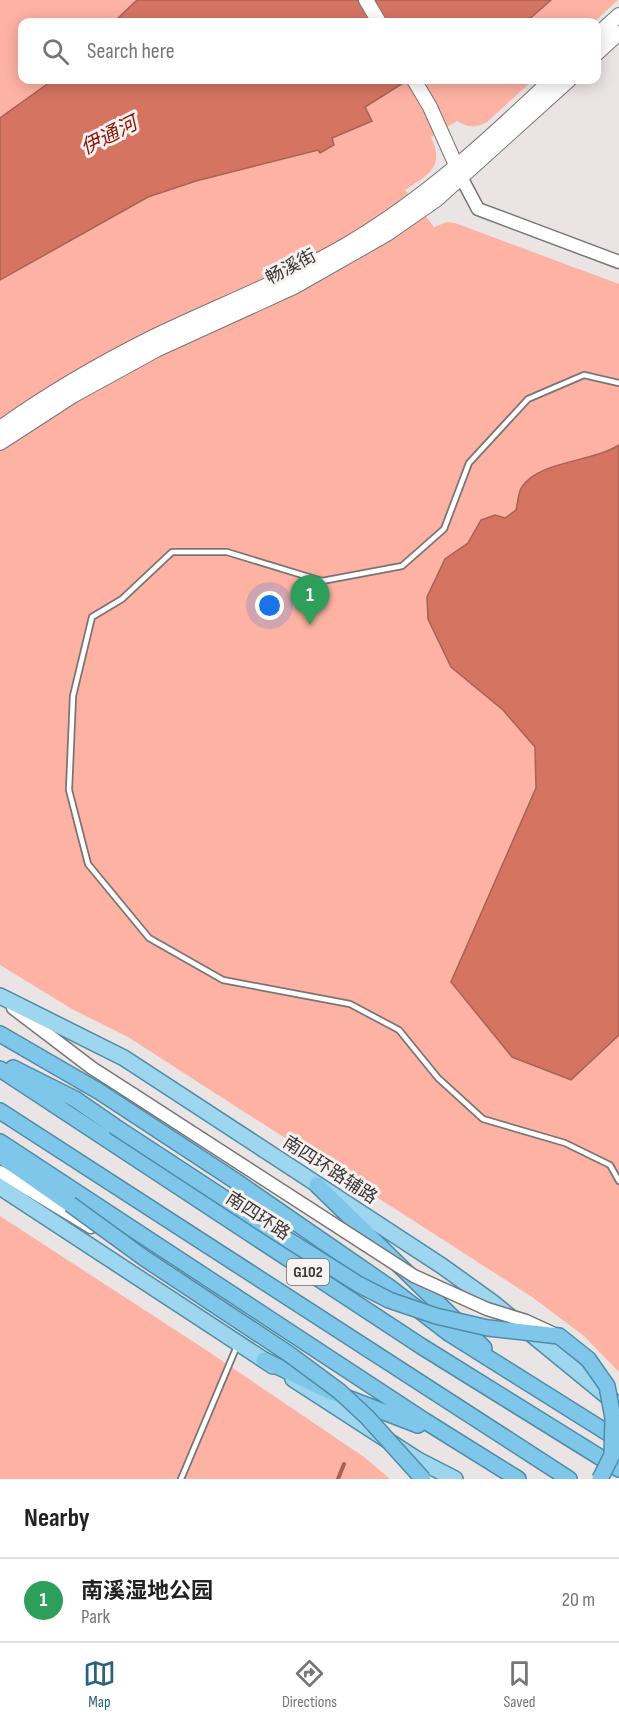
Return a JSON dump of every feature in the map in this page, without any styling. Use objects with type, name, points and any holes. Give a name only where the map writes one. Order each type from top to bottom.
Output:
[{"type":"highway","points":[[0,1034],[100,1092],[234,1180],[389,1287],[450,1334],[619,1440]]},
{"type":"highway","points":[[0,1062],[75,1099],[292,1242],[358,1284],[389,1300],[435,1316],[477,1325],[559,1336],[588,1359],[607,1386],[613,1418],[612,1455],[600,1479]]},
{"type":"highway","points":[[49,1063],[109,1122]]},
{"type":"highway","name":"南四环路","points":[[0,1069],[421,1346],[619,1469]]},
{"type":"highway","name":"G102","points":[[0,1111],[569,1479]]},
{"type":"highway","points":[[0,1142],[518,1479]]},
{"type":"highway","points":[[0,1155],[67,1207],[290,1354],[339,1391],[423,1479]]},
{"type":"highway","points":[[317,1185],[485,1349],[551,1399]]},
{"type":"highway","points":[[264,1360],[329,1391],[402,1418],[466,1447]]},
{"type":"main road","points":[[366,0],[377,18]]},
{"type":"main road","points":[[601,32],[619,15]]},
{"type":"main road","points":[[601,50],[619,33]]},
{"type":"main road","points":[[416,84],[430,106],[459,172]]},
{"type":"main road","name":"畅溪街","points":[[0,442],[74,395],[146,355],[294,287],[387,234],[436,200],[459,172],[546,84]]},
{"type":"main road","name":"畅溪街","points":[[0,428],[42,397],[90,369],[153,337],[278,281],[346,245],[459,172],[564,84]]},
{"type":"main road","name":"南四环路辅路","points":[[0,997],[124,1058],[441,1266],[492,1302],[619,1406]]},
{"type":"main road","points":[[0,1187],[418,1460],[455,1479]]},
{"type":"street","points":[[459,172],[478,209],[619,262]]},
{"type":"street","points":[[0,997],[92,1068],[414,1276],[487,1309],[526,1321],[559,1336]]},
{"type":"street","points":[[0,1172],[67,1207]]},
{"type":"lane","points":[[619,383],[584,375],[528,399],[469,463],[444,529],[402,566],[322,581],[227,552],[172,552],[122,599],[93,617],[73,696],[69,790],[88,864],[149,938],[223,980],[350,1004],[399,1030],[438,1078],[483,1119],[565,1143],[610,1165],[619,1181]]},
{"type":"lane","points":[[181,1479],[238,1343]]},
{"type":"shaded area","points":[[0,0],[618,0],[598,18],[18,18],[18,84],[529,84],[487,122],[472,126],[457,121],[431,137],[435,147],[435,163],[427,174],[405,190],[434,227],[447,222],[455,223],[619,284],[619,1372],[584,1336],[532,1297],[128,1037],[72,1009],[0,965]]},
{"type":"shaded area","points":[[0,1216],[206,1350],[364,1457],[390,1479],[0,1479]]},
{"type":"water","points":[[137,0],[551,0],[531,18],[118,18]]},
{"type":"water","name":"伊通河","points":[[47,84],[402,84],[365,107],[372,121],[332,138],[334,145],[320,153],[318,150],[196,181],[148,197],[0,280],[0,118]]},
{"type":"water","points":[[619,445],[619,1035],[571,1080],[512,1057],[451,982],[536,788],[535,747],[503,710],[451,667],[428,619],[427,597],[445,559],[468,543],[481,520],[495,515],[505,518],[516,510],[521,489],[530,478],[553,467],[608,451]]},
{"type":"waterway","points":[[338,1479],[344,1464]]},
{"type":"place","name":"南溪湿地公园","points":[[310,625]]}]
